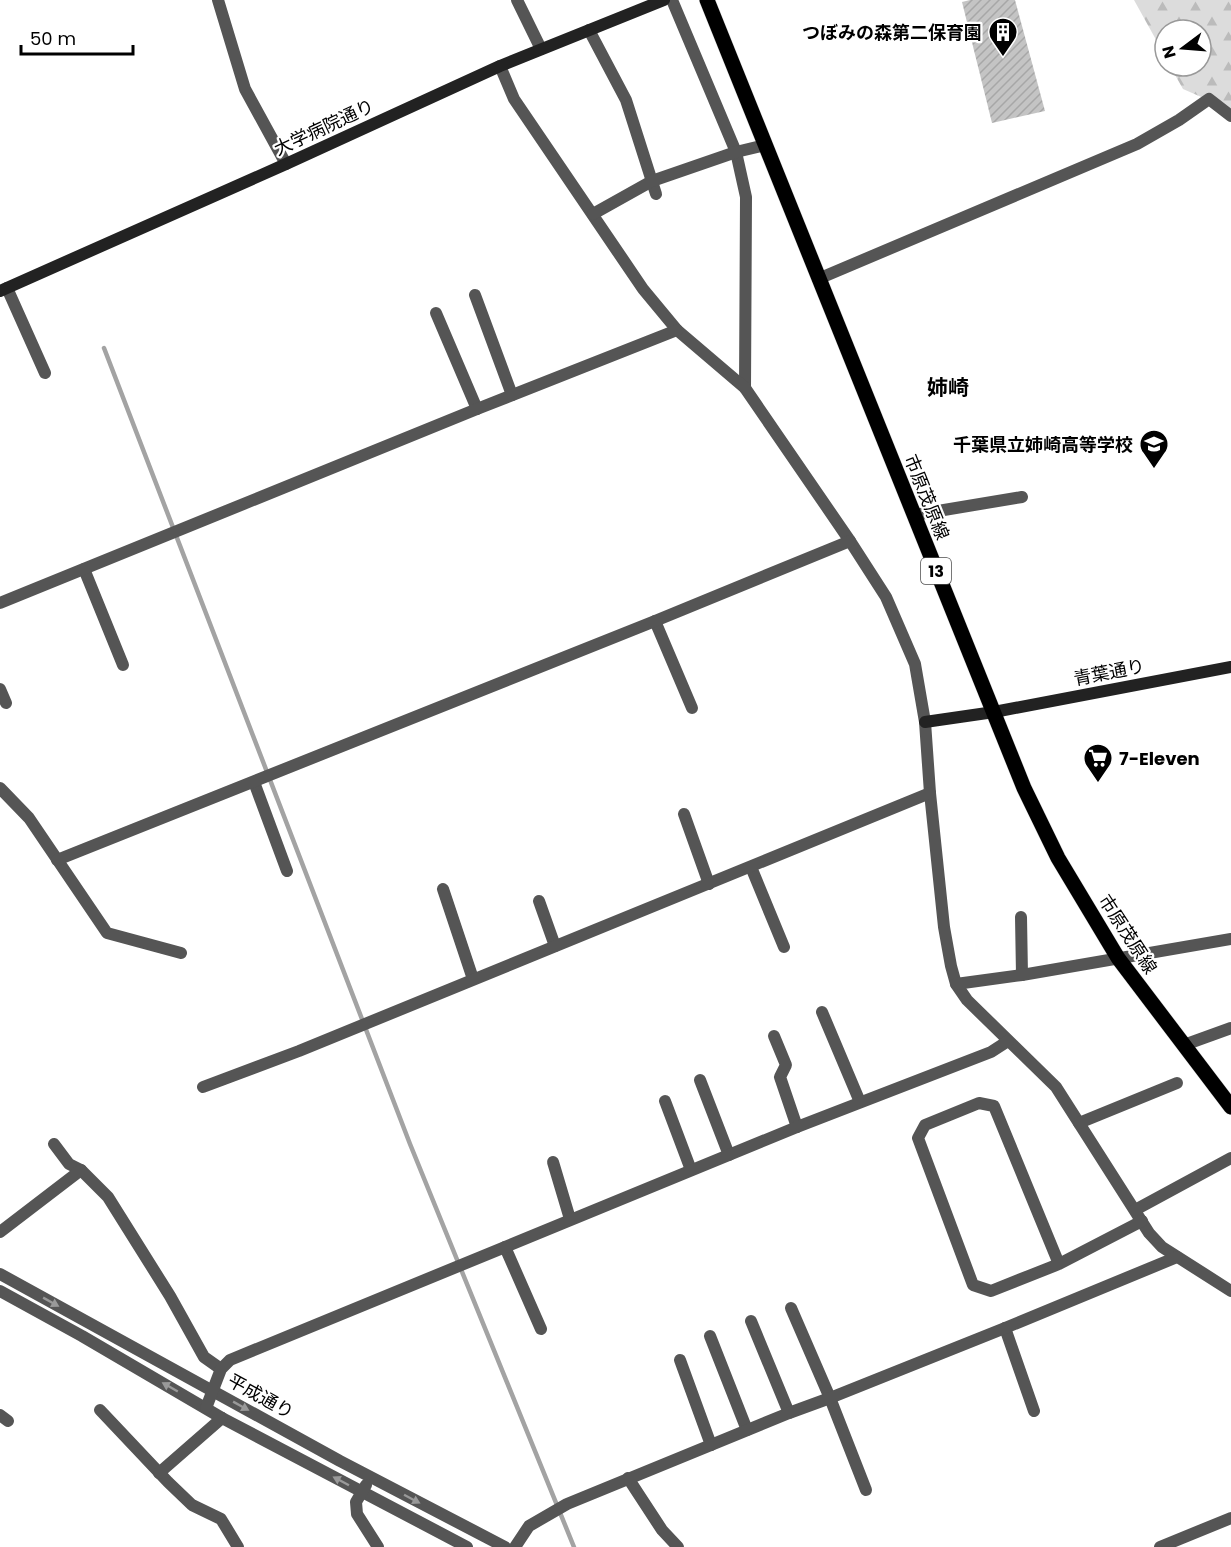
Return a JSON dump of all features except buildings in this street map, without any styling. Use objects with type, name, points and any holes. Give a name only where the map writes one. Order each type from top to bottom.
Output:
[{"type":"main road","name":"市原茂原線","points":[[706,0],[1024,789],[1071,882],[1118,958],[1231,1107]]},
{"type":"street","points":[[218,0],[245,89],[286,164]]},
{"type":"street","points":[[517,0],[542,49]]},
{"type":"street","name":"大学病院通り","points":[[4,290],[500,66],[664,0]]},
{"type":"street","points":[[672,0],[736,153],[746,198],[745,388]]},
{"type":"street","points":[[589,30],[626,100],[656,194]]},
{"type":"street","points":[[500,66],[514,99],[643,289],[677,330],[745,388],[886,597],[915,664],[925,722],[944,927],[956,984],[967,1000],[1056,1087],[1149,1233],[1162,1247],[1231,1291]]},
{"type":"street","points":[[818,279],[1137,144],[1179,120],[1209,99],[1231,116]]},
{"type":"street","points":[[592,214],[652,181],[765,145]]},
{"type":"street","points":[[4,290],[45,374]]},
{"type":"street","points":[[476,295],[512,395]]},
{"type":"street","points":[[436,313],[477,409]]},
{"type":"street","points":[[0,603],[677,330]]},
{"type":"street","points":[[914,515],[1022,497]]},
{"type":"street","points":[[57,860],[850,541]]},
{"type":"street","points":[[84,569],[123,665]]},
{"type":"street","points":[[655,621],[692,708]]},
{"type":"street","name":"青葉通り","points":[[925,722],[994,712],[1231,667]]},
{"type":"street","points":[[0,689],[6,703]]},
{"type":"street","points":[[254,782],[287,871]]},
{"type":"street","points":[[0,788],[29,818],[107,933],[181,953]]},
{"type":"street","points":[[202,1087],[299,1051],[930,793]]},
{"type":"street","points":[[684,814],[709,884]]},
{"type":"street","points":[[751,867],[784,947]]},
{"type":"street","points":[[443,889],[473,980]]},
{"type":"street","points":[[539,901],[555,946]]},
{"type":"street","points":[[1021,917],[1022,975]]},
{"type":"street","points":[[956,984],[1231,939]]},
{"type":"street","points":[[822,1012],[860,1102]]},
{"type":"street","points":[[1184,1046],[1231,1028]]},
{"type":"street","points":[[774,1036],[786,1065],[780,1077],[796,1127]]},
{"type":"street","points":[[206,1408],[221,1369],[230,1360],[796,1127],[991,1052],[1008,1041]]},
{"type":"street","points":[[700,1080],[729,1155]]},
{"type":"street","points":[[1080,1123],[1177,1083]]},
{"type":"street","points":[[665,1101],[691,1170]]},
{"type":"street","points":[[1059,1264],[994,1107],[979,1103],[925,1125],[918,1138],[973,1285],[991,1291],[1059,1264],[1231,1158]]},
{"type":"street","points":[[54,1144],[69,1164],[81,1170],[108,1197],[170,1296],[204,1357],[221,1369]]},
{"type":"street","points":[[553,1162],[570,1219]]},
{"type":"street","points":[[0,1232],[81,1170]]},
{"type":"street","points":[[505,1247],[541,1329]]},
{"type":"street","points":[[515,1547],[530,1526],[567,1504],[1177,1257]]},
{"type":"street","name":"平成通り","points":[[0,1274],[370,1477],[505,1547]]},
{"type":"street","name":"平成通り","points":[[0,1291],[222,1418],[467,1547]]},
{"type":"street","points":[[791,1308],[866,1490]]},
{"type":"street","points":[[751,1321],[789,1413]]},
{"type":"street","points":[[1005,1328],[1034,1411]]},
{"type":"street","points":[[710,1336],[747,1430]]},
{"type":"street","points":[[680,1359],[711,1445]]},
{"type":"street","points":[[100,1410],[192,1505],[221,1519],[238,1547]]},
{"type":"street","points":[[159,1473],[222,1418]]},
{"type":"street","points":[[370,1477],[356,1502],[357,1514],[378,1547]]},
{"type":"street","points":[[628,1478],[662,1530],[678,1547]]},
{"type":"street","points":[[1160,1547],[1231,1518]]},
{"type":"green space","points":[[1134,0],[1231,0],[1231,110],[1183,89],[1177,78],[1213,78],[1213,18],[1153,18],[1153,34]]},
{"type":"waterway","points":[[104,348],[410,1144],[574,1547]]},
{"type":"place","name":"つぼみの森第二保育園","points":[[1003,58]]},
{"type":"place","name":"千葉県立姉崎高等学校","points":[[1154,470]]},
{"type":"place","name":"7-Eleven","points":[[1098,784]]},
{"type":"district","name":"姉崎","points":[[948,387]]}]
